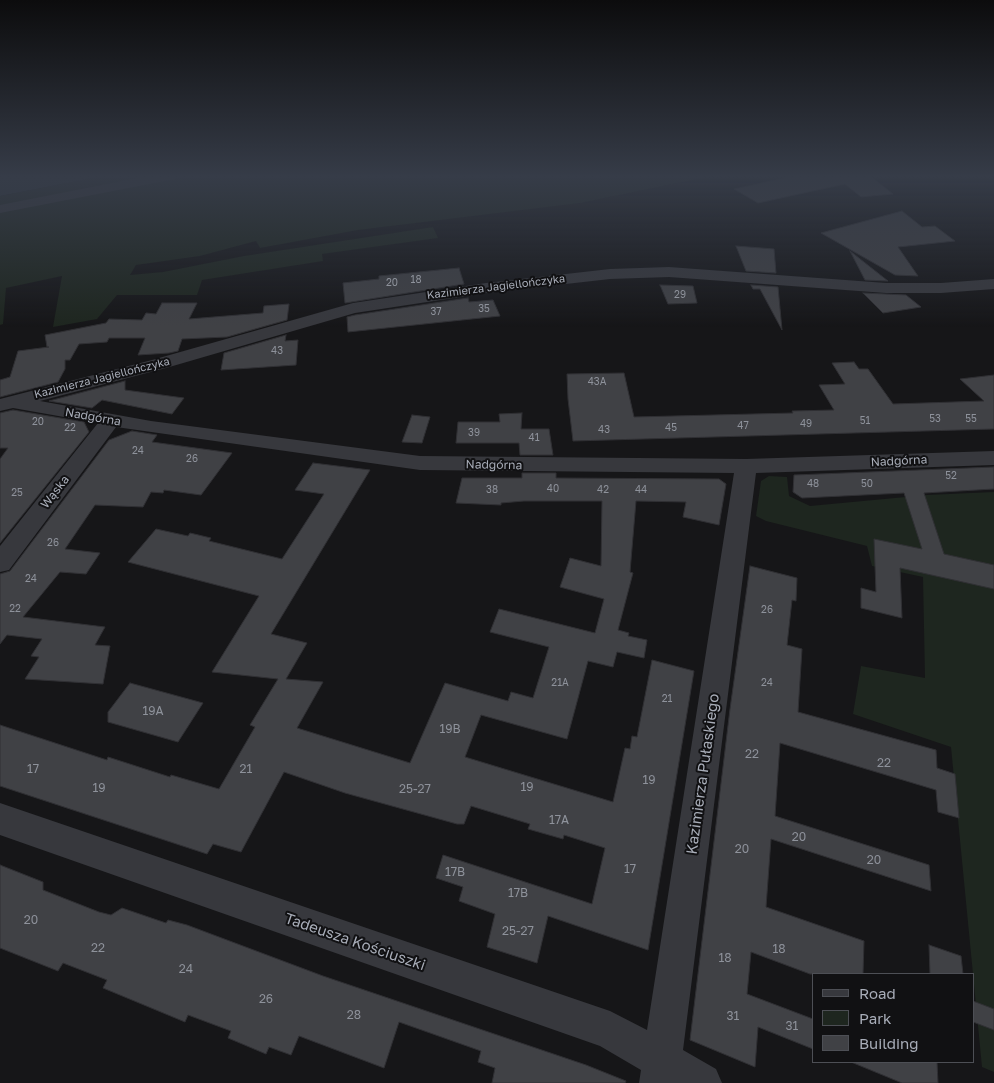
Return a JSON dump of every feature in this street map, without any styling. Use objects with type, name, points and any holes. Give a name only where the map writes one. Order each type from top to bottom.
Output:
[{"type":"street","name":"Kazimierza Jagiellończyka","points":[[5,403],[159,364],[353,308],[402,299],[486,288],[610,274],[669,272],[886,288],[941,288],[994,284]]},
{"type":"street","name":"Nadgórna","points":[[5,403],[111,420],[420,463],[746,466],[994,458]]},
{"type":"street","name":"Wąska","points":[[0,563],[111,420]]},
{"type":"street","name":"Kazimierza Pułaskiego","points":[[661,1072],[746,466]]},
{"type":"street","name":"Tadeusza Kościuszki","points":[[0,819],[610,1030],[661,1072],[702,1083]]},
{"type":"green space","points":[[0,226],[395,226],[358,230],[260,248],[256,241],[200,256],[136,265],[130,275],[163,272],[244,256],[433,227],[438,238],[322,254],[323,261],[202,280],[197,295],[117,295],[97,319],[53,327],[62,276],[6,288],[3,324],[0,325]]},
{"type":"green space","points":[[769,476],[787,477],[789,496],[810,506],[927,495],[994,492],[994,1072],[982,1067],[951,747],[853,714],[861,666],[925,678],[923,577],[872,566],[867,546],[766,521],[756,516],[761,481]]},
{"type":"building","points":[[848,226],[935,226],[955,241],[898,247],[918,276],[895,275],[821,233]]},
{"type":"building","points":[[736,246],[774,249],[776,273],[746,271]]},
{"type":"building","points":[[850,251],[888,281],[865,280]]},
{"type":"building","points":[[459,268],[464,284],[345,303],[343,283],[379,279],[379,276]]},
{"type":"building","points":[[660,285],[693,286],[697,303],[668,304]]},
{"type":"building","points":[[751,285],[778,287],[782,330],[760,289],[753,289]]},
{"type":"building","points":[[863,293],[906,295],[921,307],[883,313]]},
{"type":"building","points":[[468,298],[469,302],[493,300],[500,316],[348,332],[347,317]]},
{"type":"building","points":[[162,303],[197,303],[189,319],[263,313],[264,306],[289,304],[287,320],[227,337],[182,339],[178,351],[169,353],[138,355],[145,338],[109,338],[107,342],[79,344],[70,360],[65,360],[65,369],[58,382],[0,397],[0,380],[10,377],[18,351],[49,347],[47,347],[45,335],[106,323],[109,319],[142,320],[146,313],[156,314]]},
{"type":"building","points":[[286,335],[285,341],[298,340],[296,365],[221,370],[224,353]]},
{"type":"building","points":[[854,362],[859,369],[868,369],[893,404],[984,401],[960,379],[994,375],[994,429],[573,441],[567,374],[624,373],[634,417],[793,413],[792,411],[834,410],[819,385],[845,384],[832,363]]},
{"type":"building","points":[[125,381],[125,390],[184,398],[172,414],[102,400],[92,408],[49,401]]},
{"type":"building","points":[[13,410],[84,422],[89,432],[0,543],[0,459],[8,448],[0,448],[0,413]]},
{"type":"building","points":[[522,413],[521,429],[549,429],[553,455],[520,455],[519,443],[456,443],[458,422],[500,422],[499,414]]},
{"type":"building","points":[[412,415],[430,417],[422,443],[402,442]]},
{"type":"building","points":[[132,431],[157,435],[152,442],[232,453],[201,495],[164,490],[163,493],[151,492],[143,507],[95,505],[65,549],[100,553],[86,574],[60,572],[23,617],[105,627],[95,645],[110,646],[103,684],[25,679],[39,657],[31,656],[42,639],[7,635],[0,644],[0,574],[10,571],[109,440]]},
{"type":"building","points":[[313,463],[370,470],[271,634],[307,643],[286,679],[323,682],[297,728],[410,763],[445,683],[508,701],[511,692],[533,698],[549,647],[490,632],[499,609],[595,633],[604,599],[560,587],[570,558],[601,566],[602,501],[524,501],[501,503],[501,505],[456,503],[462,478],[522,478],[522,473],[556,473],[556,478],[719,479],[726,484],[719,525],[683,517],[686,502],[636,501],[630,572],[633,573],[618,630],[629,633],[628,636],[647,640],[644,658],[617,652],[613,667],[588,661],[567,739],[481,715],[465,757],[613,802],[625,748],[630,749],[632,736],[637,737],[652,660],[694,671],[648,950],[548,916],[537,963],[487,947],[495,914],[459,901],[463,887],[436,878],[443,855],[592,904],[605,848],[564,835],[563,839],[528,829],[530,824],[471,806],[464,824],[457,824],[345,793],[284,772],[241,852],[213,844],[207,854],[0,786],[0,725],[107,760],[108,757],[170,777],[171,775],[219,789],[255,727],[250,725],[278,679],[212,672],[259,596],[128,562],[156,529],[188,536],[190,533],[211,538],[209,541],[282,559],[324,494],[295,490]]},
{"type":"building","points":[[994,467],[994,489],[924,493],[944,554],[994,565],[994,589],[900,568],[902,618],[861,608],[861,588],[876,592],[874,539],[922,549],[904,493],[802,498],[793,492],[794,475]]},
{"type":"building","points":[[750,566],[797,578],[796,601],[792,600],[787,645],[802,649],[798,712],[936,750],[937,768],[955,774],[959,818],[938,812],[936,790],[780,743],[775,816],[929,865],[931,891],[771,839],[766,907],[864,941],[863,973],[810,974],[751,952],[747,994],[812,1019],[812,1049],[758,1027],[755,1067],[690,1040],[730,709]]},
{"type":"building","points":[[130,683],[203,703],[178,742],[108,722],[108,712]]},
{"type":"building","points":[[0,865],[43,882],[43,890],[99,912],[111,915],[122,908],[166,923],[168,920],[187,925],[323,976],[586,1065],[626,1081],[625,1083],[492,1083],[495,1068],[478,1062],[481,1051],[399,1022],[384,1068],[299,1036],[291,1055],[269,1047],[266,1054],[228,1038],[231,1031],[188,1015],[185,1022],[103,988],[107,980],[63,963],[58,971],[0,948]]},
{"type":"building","points":[[929,945],[961,956],[963,973],[930,973]]},
{"type":"building","points":[[974,1001],[994,1009],[994,1030],[974,1022]]},
{"type":"building","points":[[853,1063],[937,1063],[938,1083],[902,1083]]}]
